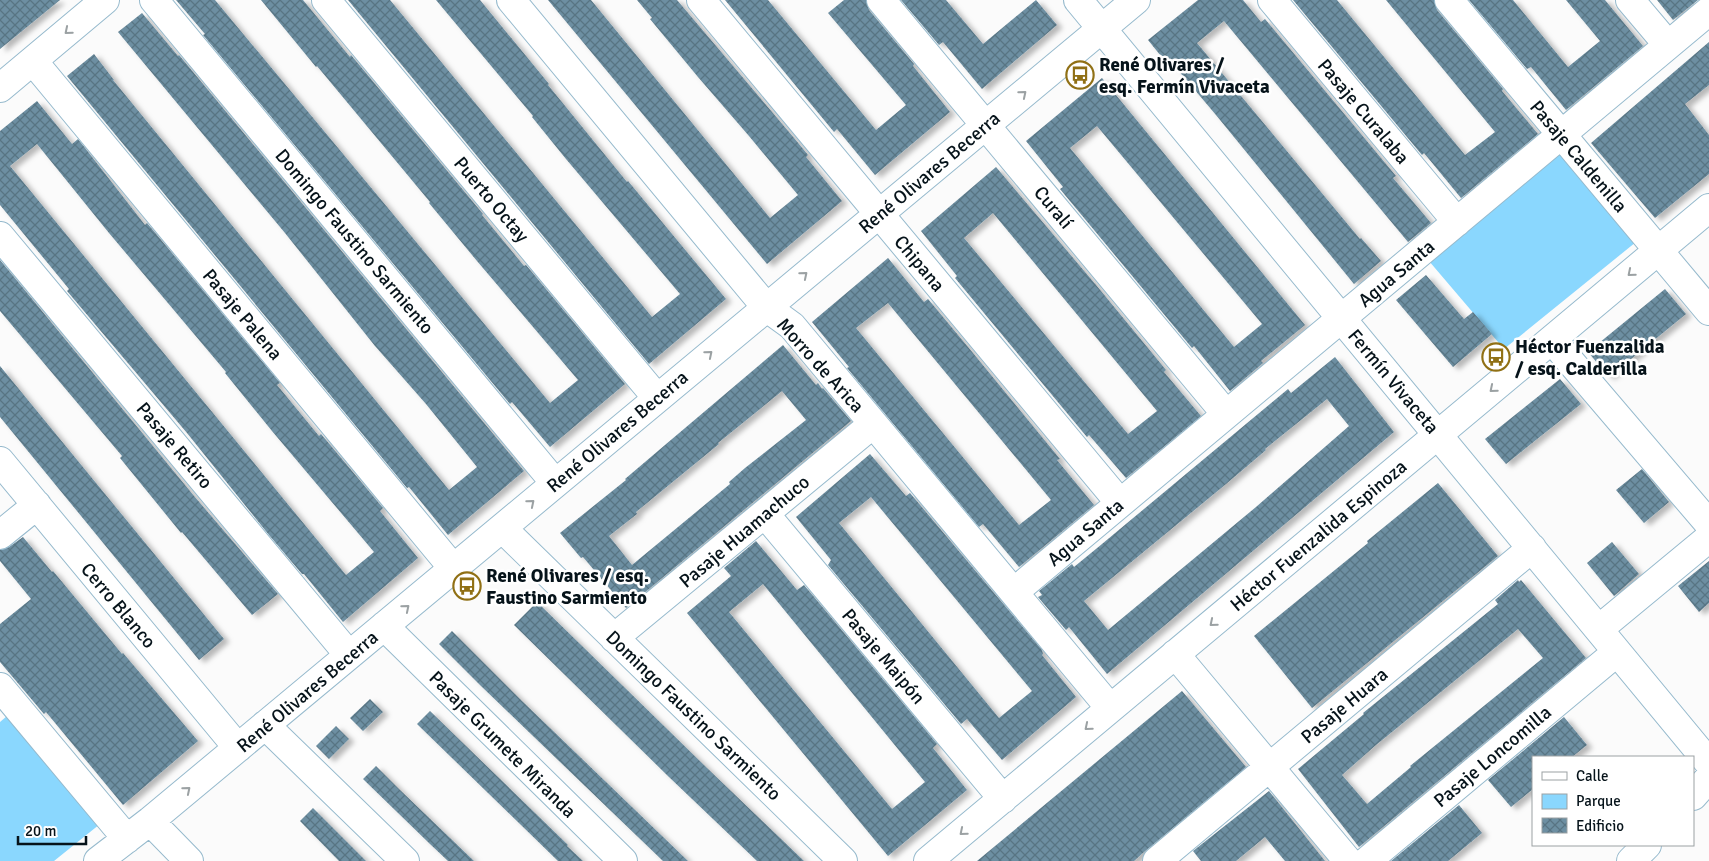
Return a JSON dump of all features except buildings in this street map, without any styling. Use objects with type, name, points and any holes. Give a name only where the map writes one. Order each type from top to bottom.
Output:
[{"type":"street","points":[[0,88],[105,0]]},
{"type":"street","name":"Domingo Faustino Sarmiento","points":[[154,0],[555,483]]},
{"type":"street","name":"Puerto Octay","points":[[326,0],[657,398]]},
{"type":"street","name":"Morro de Arica","points":[[511,0],[766,306],[792,326],[1110,708]]},
{"type":"street","name":"Chipana","points":[[701,0],[1120,503]]},
{"type":"street","name":"Curalí","points":[[881,0],[1226,414]]},
{"type":"street","name":"Fermín Vivaceta","points":[[1078,0],[1709,763]]},
{"type":"street","name":"René Olivares Becerra","points":[[98,861],[150,821],[766,306],[1136,0]]},
{"type":"street","name":"Pasaje Curalaba","points":[[1272,0],[1457,222]]},
{"type":"street","name":"Pasaje Caldenilla","points":[[1449,0],[1709,311]]},
{"type":"street","points":[[1630,0],[1668,45]]},
{"type":"street","name":"Agua Santa","points":[[1014,592],[1709,11]]},
{"type":"street","name":"Pasaje Palena","points":[[33,61],[453,568]]},
{"type":"street","name":"Héctor Fuenzalida Espinoza","points":[[928,861],[1709,208]]},
{"type":"street","name":"Pasaje Retiro","points":[[0,236],[349,655]]},
{"type":"street","points":[[1552,340],[1709,524]]},
{"type":"street","name":"Pasaje Huamachuco","points":[[614,638],[874,424]]},
{"type":"street","name":"Cerro Blanco","points":[[0,461],[238,748]]},
{"type":"street","points":[[0,535],[36,505]]},
{"type":"street","name":"Pasaje Maipón","points":[[765,514],[1003,798]]},
{"type":"street","name":"Domingo Faustino Sarmiento","points":[[502,528],[843,861]]},
{"type":"street","points":[[1598,629],[1709,538]]},
{"type":"street","name":"Pasaje Huara","points":[[1156,861],[1532,548]]},
{"type":"street","name":"Pasaje Grumete Miranda","points":[[384,626],[623,861]]},
{"type":"street","name":"Pasaje Loncomilla","points":[[1367,861],[1617,652]]},
{"type":"street","points":[[1175,654],[1348,861]]},
{"type":"street","points":[[4,701],[127,839]]},
{"type":"street","points":[[265,725],[404,861]]},
{"type":"street","points":[[1694,795],[1709,778]]},
{"type":"street","points":[[150,821],[189,861]]},
{"type":"street","points":[[1631,861],[1646,846]]},
{"type":"green space","points":[[1556,147],[1636,242],[1504,349],[1423,254]]},
{"type":"green space","points":[[7,716],[100,824],[54,861],[0,861],[0,722]]},
{"type":"place","name":"René Olivares / esq. Fermín Vivaceta","points":[[1080,75]]},
{"type":"place","name":"Héctor Fuenzalida / esq. Calderilla","points":[[1496,357]]},
{"type":"place","name":"René Olivares / esq. Faustino Sarmiento","points":[[467,586]]}]
